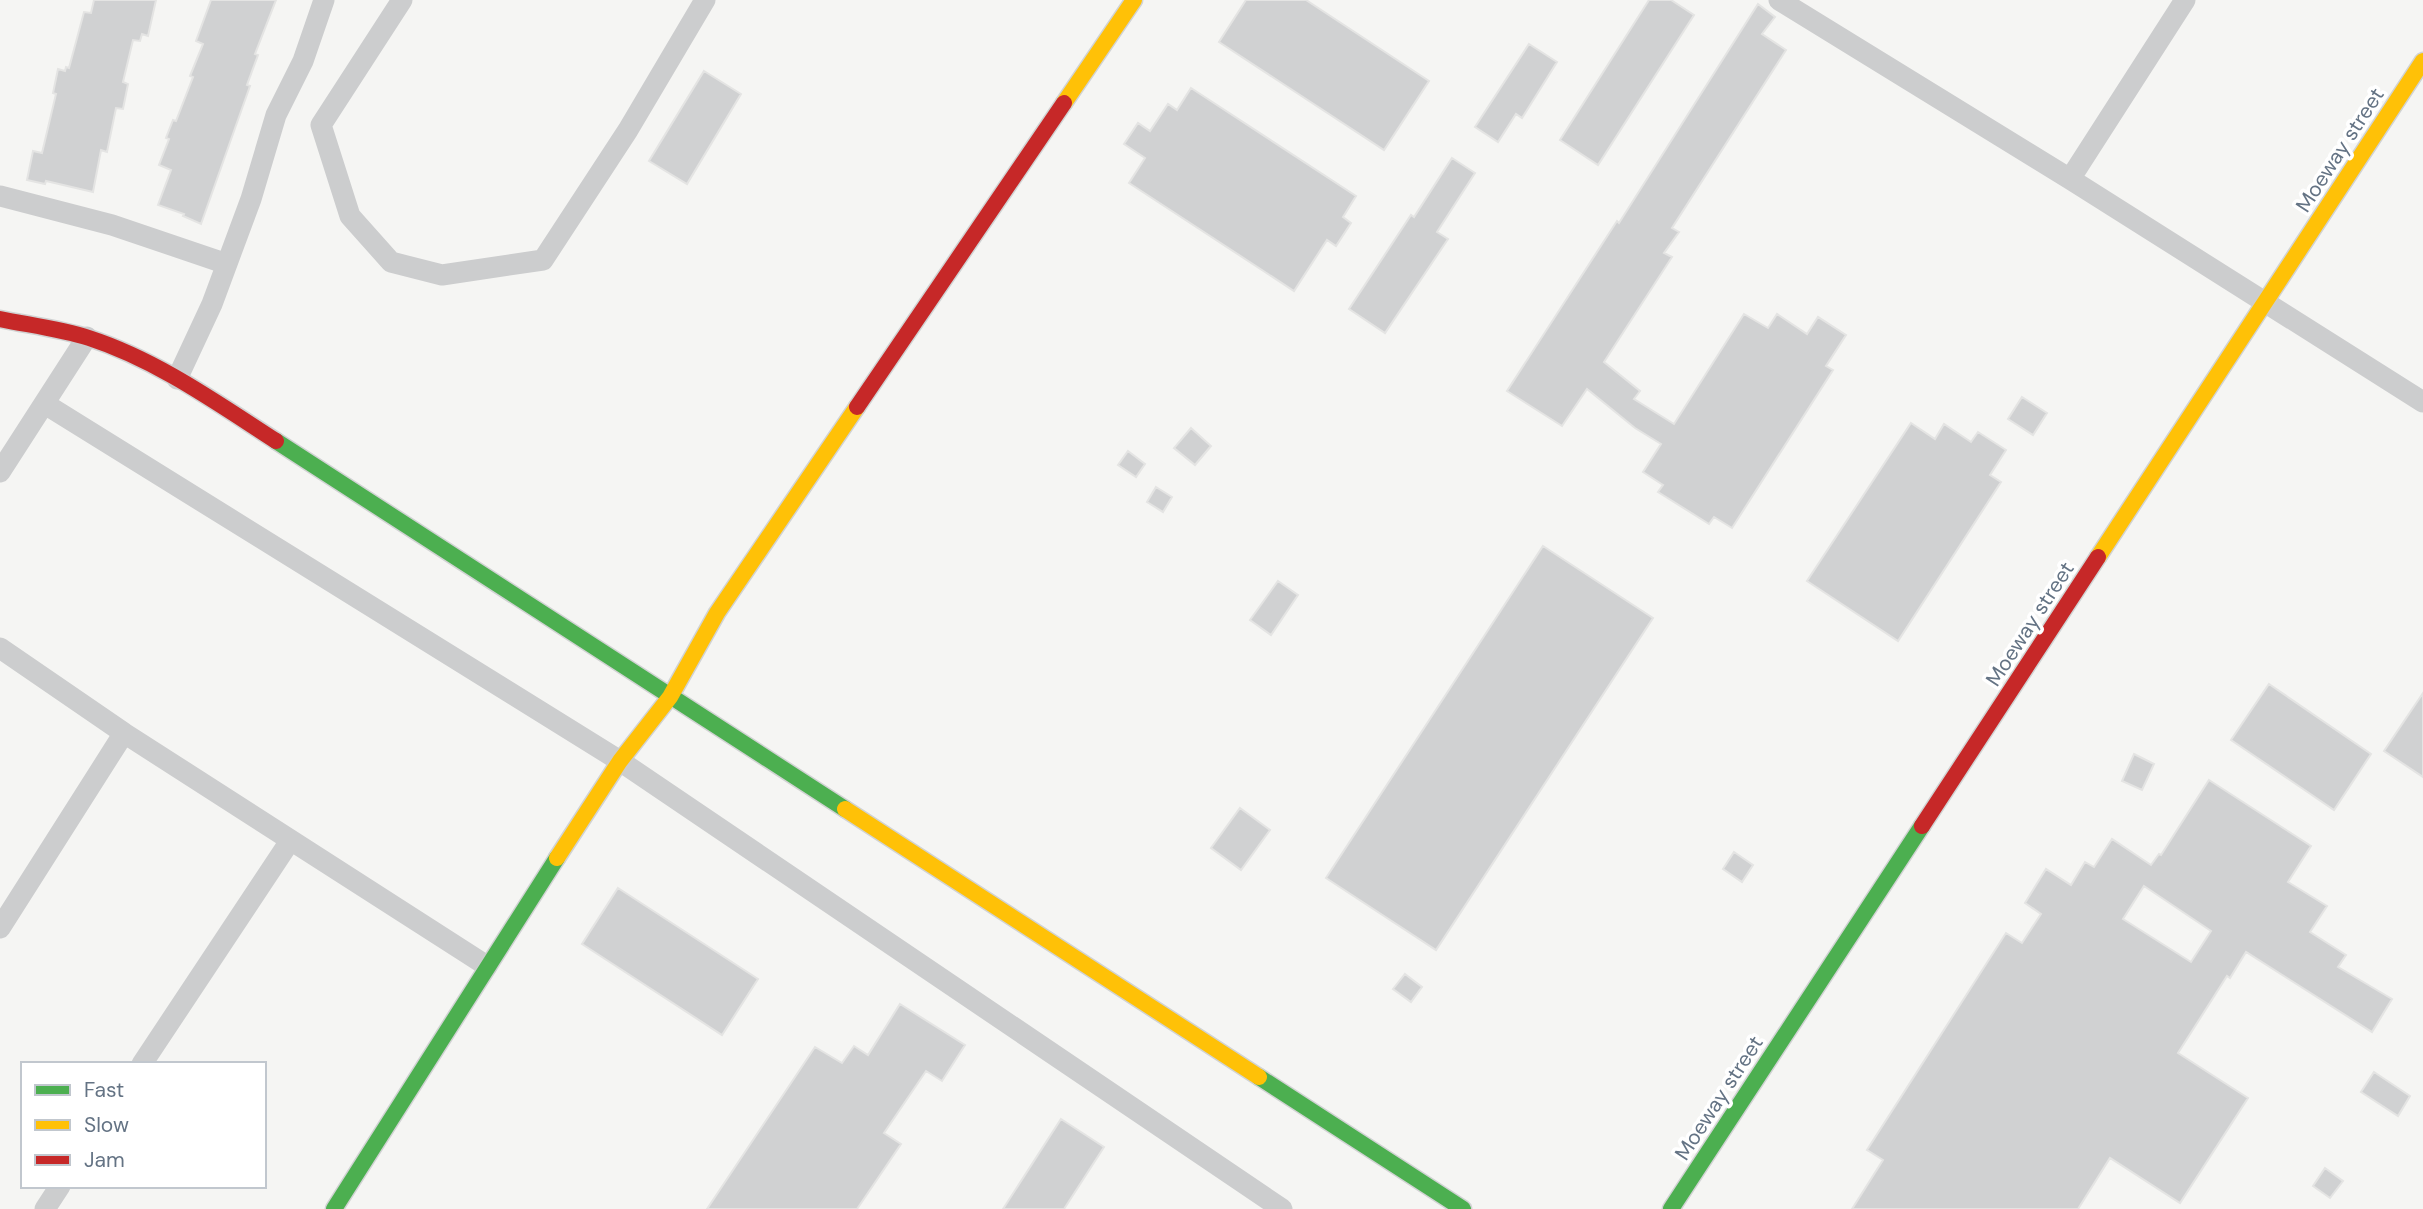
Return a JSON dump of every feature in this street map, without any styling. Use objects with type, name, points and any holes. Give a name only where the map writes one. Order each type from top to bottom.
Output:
[{"type":"street","points":[[177,379],[212,304],[251,199],[276,115],[303,61],[324,0]]},
{"type":"street","points":[[402,0],[321,125],[350,216],[391,262],[442,275],[543,260],[628,130],[705,0]]},
{"type":"street","points":[[334,1209],[487,965],[620,761],[670,697],[717,613],[1134,0]]},
{"type":"street","points":[[1779,0],[2070,179],[2423,402]]},
{"type":"street","points":[[2070,179],[2185,0]]},
{"type":"street","name":"Moeway street","points":[[1671,1209],[2423,61]]},
{"type":"street","points":[[0,196],[112,225],[227,264]]},
{"type":"street","points":[[0,319],[87,337],[130,354],[177,379],[1463,1209]]},
{"type":"street","points":[[0,472],[87,337]]},
{"type":"street","points":[[45,404],[620,761],[1282,1209]]},
{"type":"street","points":[[0,648],[124,733],[487,965]]},
{"type":"street","points":[[0,928],[124,733]]},
{"type":"street","points":[[143,1062],[290,841]]},
{"type":"street","points":[[45,1209],[59,1188]]},
{"type":"building","points":[[94,0],[156,0],[148,36],[142,34],[140,41],[133,40],[123,82],[128,84],[123,109],[116,108],[107,152],[101,150],[93,192],[46,181],[45,184],[27,180],[33,151],[42,153],[56,94],[53,93],[58,69],[65,71],[66,67],[69,68],[84,12],[91,13]]},
{"type":"building","points":[[211,0],[276,0],[255,54],[258,55],[247,85],[250,86],[201,224],[183,216],[184,214],[158,205],[171,170],[159,165],[169,139],[166,138],[173,120],[176,121],[193,77],[190,76],[203,44],[196,41]]},
{"type":"building","points":[[1246,0],[1306,0],[1429,81],[1384,150],[1219,42]]},
{"type":"building","points":[[1649,0],[1671,0],[1694,15],[1598,165],[1560,140]]},
{"type":"building","points":[[1758,4],[1775,17],[1762,34],[1786,50],[1672,228],[1679,232],[1664,253],[1672,257],[1604,362],[1640,391],[1634,399],[1674,424],[1744,314],[1768,328],[1777,314],[1807,334],[1818,317],[1846,335],[1826,366],[1833,370],[1732,528],[1714,517],[1709,524],[1658,492],[1663,485],[1643,472],[1661,444],[1635,428],[1587,389],[1562,426],[1507,391],[1617,221],[1619,223]]},
{"type":"building","points":[[1529,44],[1557,62],[1522,118],[1516,114],[1498,142],[1475,127]]},
{"type":"building","points":[[704,71],[741,94],[687,184],[649,161]]},
{"type":"building","points":[[1191,88],[1356,196],[1343,217],[1351,223],[1336,246],[1327,240],[1294,291],[1129,183],[1145,158],[1124,144],[1138,123],[1150,131],[1168,104],[1177,110]]},
{"type":"building","points":[[1452,158],[1475,173],[1437,232],[1448,239],[1385,333],[1349,309]]},
{"type":"building","points":[[2022,397],[2047,413],[2033,435],[2008,419]]},
{"type":"building","points":[[1911,423],[1935,439],[1944,424],[1971,442],[1978,432],[2006,450],[1990,475],[2001,482],[1898,641],[1807,581]]},
{"type":"building","points":[[1191,428],[1211,446],[1195,465],[1174,448]]},
{"type":"building","points":[[1128,451],[1145,464],[1136,477],[1118,465]]},
{"type":"building","points":[[1156,487],[1172,497],[1163,512],[1147,502]]},
{"type":"building","points":[[1543,546],[1653,618],[1436,950],[1326,878]]},
{"type":"building","points":[[1278,581],[1298,595],[1271,635],[1250,620]]},
{"type":"building","points":[[2269,684],[2371,754],[2334,810],[2231,740]]},
{"type":"building","points":[[2423,693],[2423,777],[2384,751]]},
{"type":"building","points":[[2134,754],[2154,764],[2142,790],[2122,781]]},
{"type":"building","points":[[2209,780],[2311,846],[2288,882],[2327,906],[2310,932],[2346,955],[2338,967],[2392,999],[2372,1032],[2246,952],[2230,978],[2227,976],[2178,1053],[2248,1098],[2180,1203],[2110,1158],[2078,1209],[1852,1209],[1883,1160],[1867,1150],[2006,933],[2022,943],[2041,914],[2025,903],[2046,869],[2071,885],[2085,862],[2094,867],[2112,839],[2151,865],[2159,854],[2161,855]],"holes":[[[2144,886],[2211,931],[2191,962],[2123,919]]]},
{"type":"building","points":[[1240,808],[1270,830],[1241,870],[1211,848]]},
{"type":"building","points":[[1734,852],[1753,865],[1742,882],[1723,869]]},
{"type":"building","points":[[618,888],[758,979],[722,1035],[582,944]]},
{"type":"building","points":[[1405,974],[1422,987],[1411,1002],[1393,989]]},
{"type":"building","points":[[900,1004],[965,1045],[942,1081],[926,1071],[884,1133],[901,1144],[857,1209],[707,1209],[815,1047],[842,1063],[854,1046],[868,1055]]},
{"type":"building","points":[[2374,1072],[2410,1096],[2398,1116],[2361,1092]]},
{"type":"building","points":[[1061,1119],[1104,1147],[1064,1209],[1003,1209]]},
{"type":"building","points":[[2325,1168],[2343,1181],[2330,1198],[2313,1186]]},
{"type":"traffic: fast","points":[[276,441],[845,809]]},
{"type":"traffic: fast","points":[[1671,1209],[1922,826]]},
{"type":"traffic: fast","points":[[334,1209],[557,858]]},
{"type":"traffic: fast","points":[[1259,1077],[1463,1209]]},
{"type":"traffic: slow","points":[[1064,103],[1134,0]]},
{"type":"traffic: slow","points":[[2098,557],[2423,61]]},
{"type":"traffic: slow","points":[[557,858],[620,761],[670,697],[717,613],[857,407]]},
{"type":"traffic: slow","points":[[845,809],[1259,1077]]},
{"type":"traffic: jam","points":[[857,407],[1064,103]]},
{"type":"traffic: jam","points":[[0,319],[89,338],[139,358],[186,384],[276,441]]},
{"type":"traffic: jam","points":[[1922,826],[2098,557]]}]
